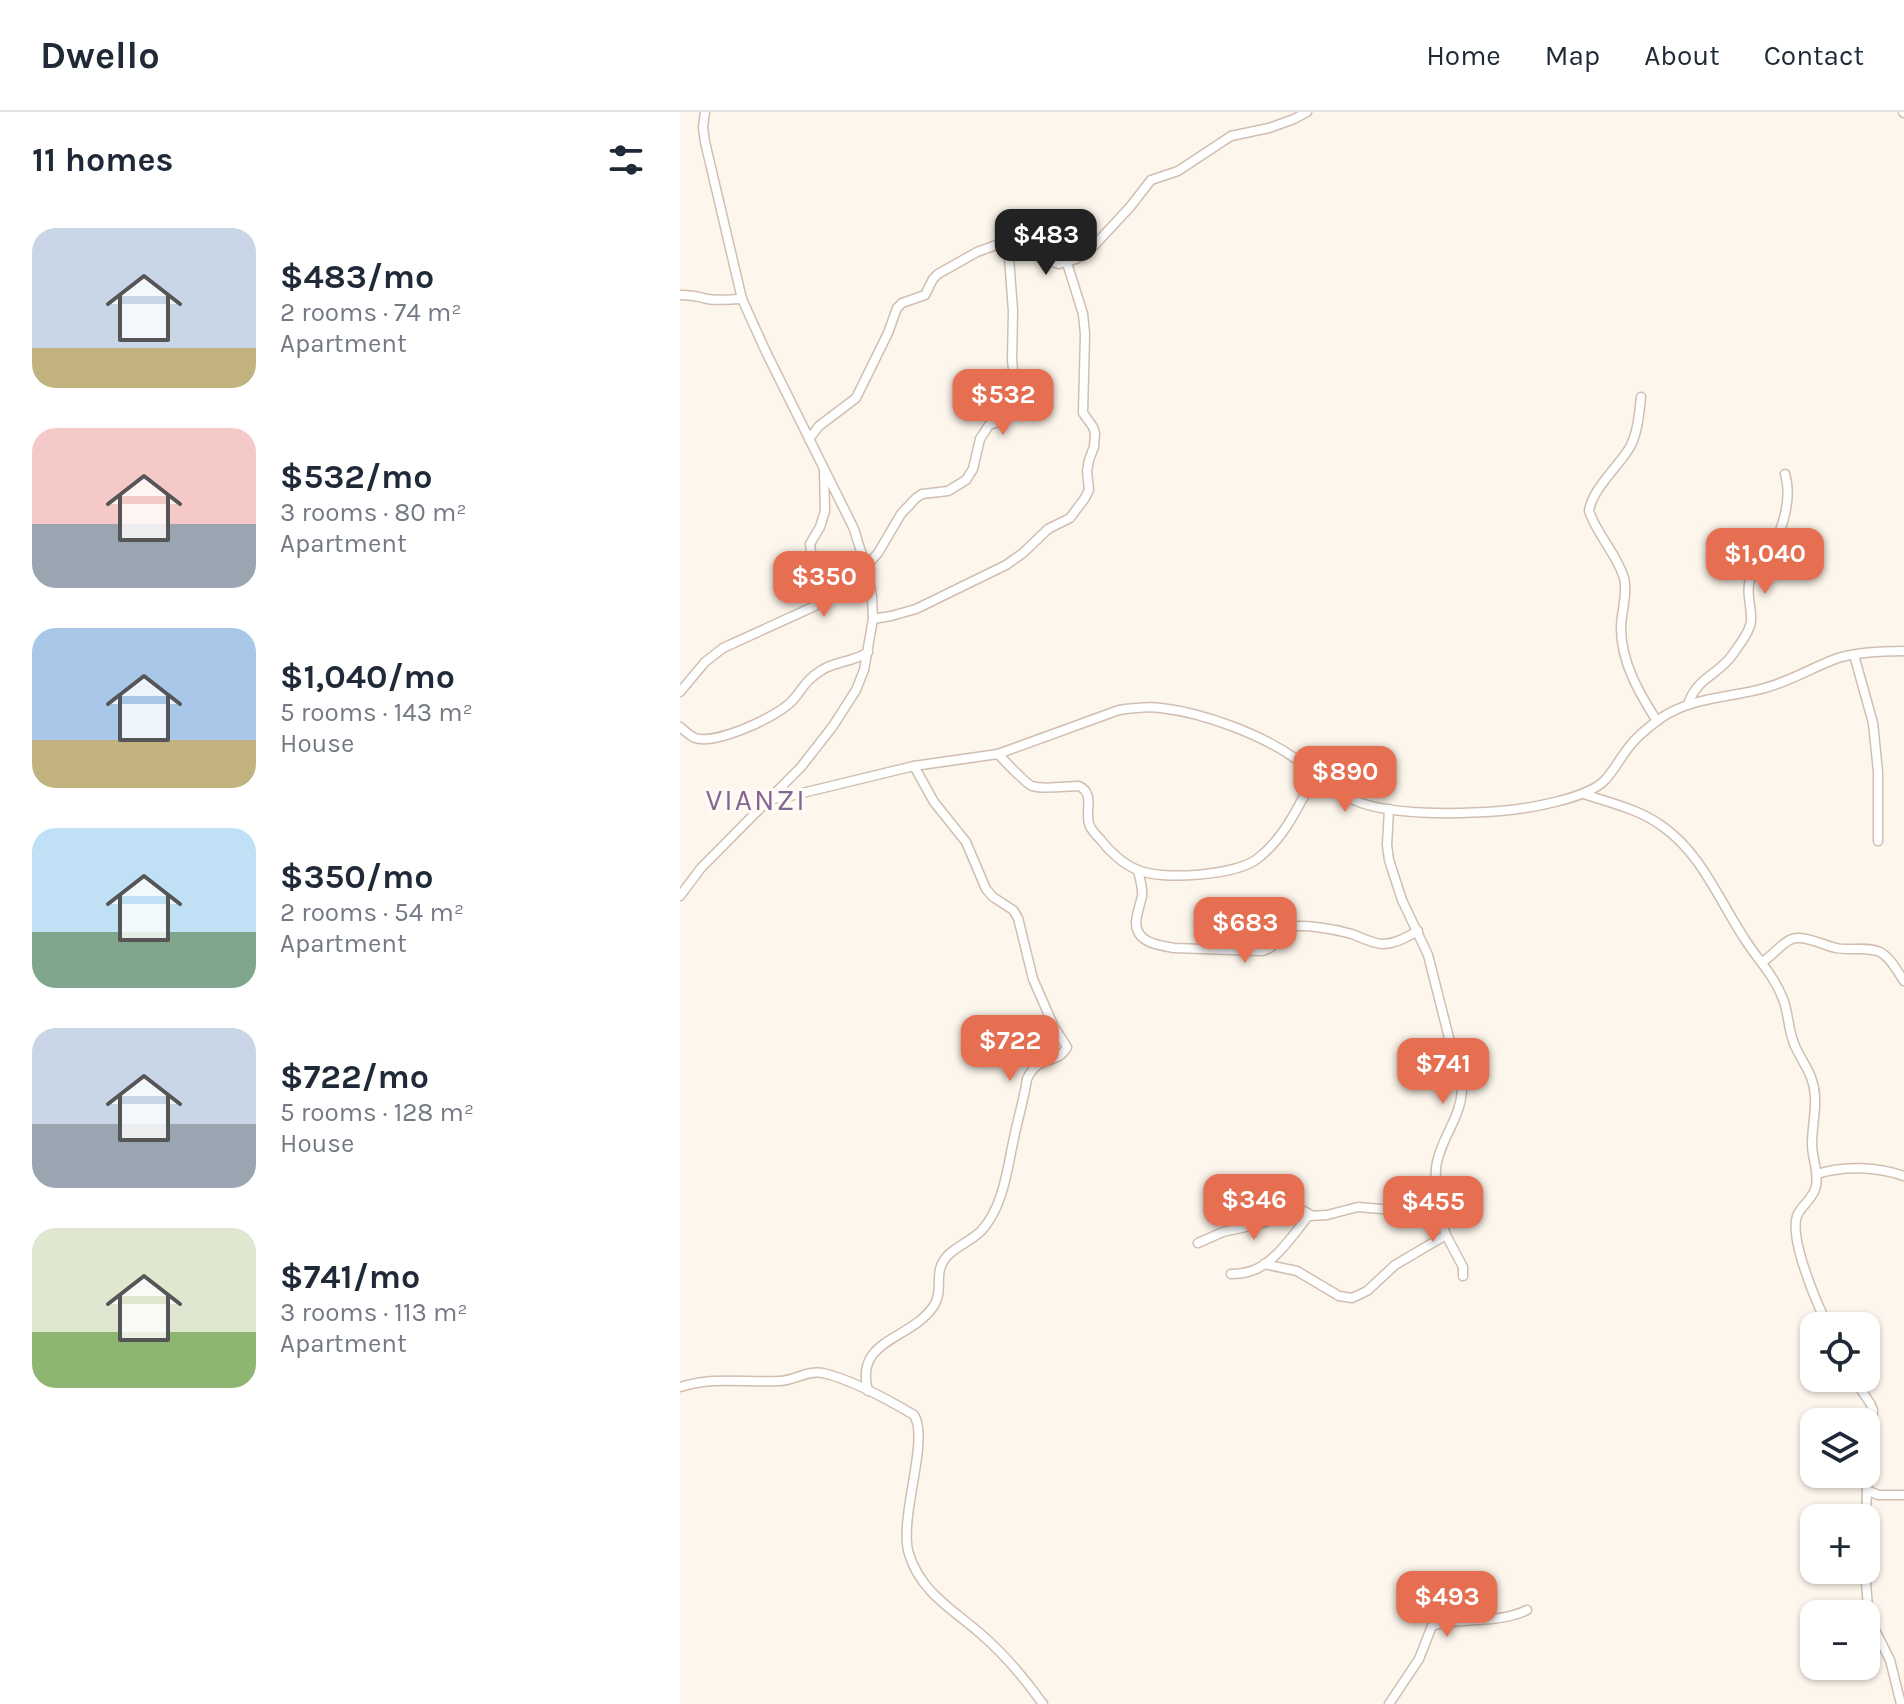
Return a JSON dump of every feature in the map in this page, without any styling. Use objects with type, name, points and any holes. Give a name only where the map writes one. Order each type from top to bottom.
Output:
[{"type":"street","points":[[680,896],[701,868],[772,799],[819,747],[847,707],[864,670],[873,619],[866,562],[854,529],[742,299],[705,142],[705,112]]},
{"type":"street","points":[[809,439],[819,426],[856,398],[897,308],[902,303],[925,295],[938,274],[977,252],[999,244],[1016,244],[1051,262],[1067,263],[1091,249],[1151,180],[1178,171],[1231,136],[1269,128],[1307,112]]},
{"type":"street","points":[[866,562],[878,553],[901,514],[916,498],[922,494],[948,491],[966,480],[973,469],[980,439],[989,425],[1001,419],[1008,408],[1015,387],[1008,244]]},
{"type":"street","points":[[873,619],[916,609],[1006,565],[1048,529],[1070,518],[1085,498],[1089,490],[1087,471],[1095,433],[1083,413],[1083,314],[1067,263]]},
{"type":"street","points":[[680,295],[742,299]]},
{"type":"street","points":[[1641,397],[1629,448],[1590,503],[1589,511],[1625,580],[1622,649],[1626,664],[1657,721]]},
{"type":"street","points":[[680,692],[698,670],[723,648],[815,606],[816,586],[810,544],[825,511],[824,468]]},
{"type":"street","points":[[1688,704],[1697,685],[1728,661],[1749,628],[1751,575],[1780,532],[1788,488],[1785,474]]},
{"type":"street","points":[[680,727],[700,739],[727,734],[760,722],[793,700],[806,681],[820,671],[859,658],[868,651]]},
{"type":"street","points":[[772,799],[914,766],[998,754],[1119,710],[1160,707],[1189,713],[1267,741],[1316,773],[1342,795],[1367,805],[1435,812],[1521,809],[1584,794],[1600,785],[1629,746],[1657,721],[1688,704],[1762,689],[1841,657],[1904,651]]},
{"type":"street","points":[[1854,655],[1873,723],[1878,772],[1878,841]]},
{"type":"street","points":[[998,754],[1031,785],[1041,788],[1079,786],[1085,789],[1088,794],[1087,815],[1092,830],[1114,854],[1138,871],[1154,874],[1206,874],[1234,870],[1256,861],[1293,818],[1316,773]]},
{"type":"street","points":[[868,1391],[865,1370],[872,1354],[931,1309],[940,1284],[940,1267],[948,1256],[981,1230],[1000,1198],[1027,1079],[1032,1069],[1062,1055],[1067,1047],[1054,1027],[1033,979],[1018,918],[1013,910],[986,889],[966,842],[934,802],[914,766]]},
{"type":"street","points":[[1584,794],[1648,817],[1678,839],[1708,876],[1745,940],[1776,982],[1784,1000],[1794,1044],[1814,1084],[1812,1143],[1817,1174],[1814,1193],[1797,1214],[1796,1228],[1809,1286],[1821,1312]]},
{"type":"street","points":[[1389,809],[1389,860],[1402,900],[1432,967],[1462,1089],[1461,1106],[1435,1170],[1436,1206],[1446,1235],[1463,1267],[1463,1276]]},
{"type":"street","points":[[1138,871],[1142,893],[1137,931],[1141,938],[1160,945],[1193,949],[1269,950],[1284,928],[1293,925],[1343,932],[1384,944],[1418,931]]},
{"type":"street","points":[[1762,962],[1786,942],[1803,938],[1843,949],[1876,950],[1884,954],[1904,981]]},
{"type":"street","points":[[1817,1174],[1867,1169],[1904,1176]]},
{"type":"street","points":[[1198,1243],[1223,1232],[1297,1212],[1327,1215],[1358,1207],[1425,1212],[1436,1206]]},
{"type":"street","points":[[1231,1274],[1250,1272],[1264,1264],[1288,1243],[1311,1215]]},
{"type":"street","points":[[1264,1264],[1297,1271],[1339,1296],[1352,1298],[1367,1291],[1395,1265],[1446,1235]]},
{"type":"street","points":[[680,1387],[726,1379],[781,1381],[818,1373],[868,1391],[908,1411],[917,1419],[918,1441],[906,1538],[917,1573],[938,1600],[983,1636],[1009,1662],[1043,1704]]},
{"type":"street","points":[[1863,1392],[1873,1410],[1867,1504]]},
{"type":"street","points":[[1867,1490],[1878,1495],[1904,1495]]},
{"type":"street","points":[[1866,1584],[1874,1628],[1890,1660],[1901,1704]]},
{"type":"street","points":[[1389,1704],[1419,1659],[1432,1626],[1517,1615],[1527,1610]]},
{"type":"district","name":"VIANZI","points":[[756,800]]}]
